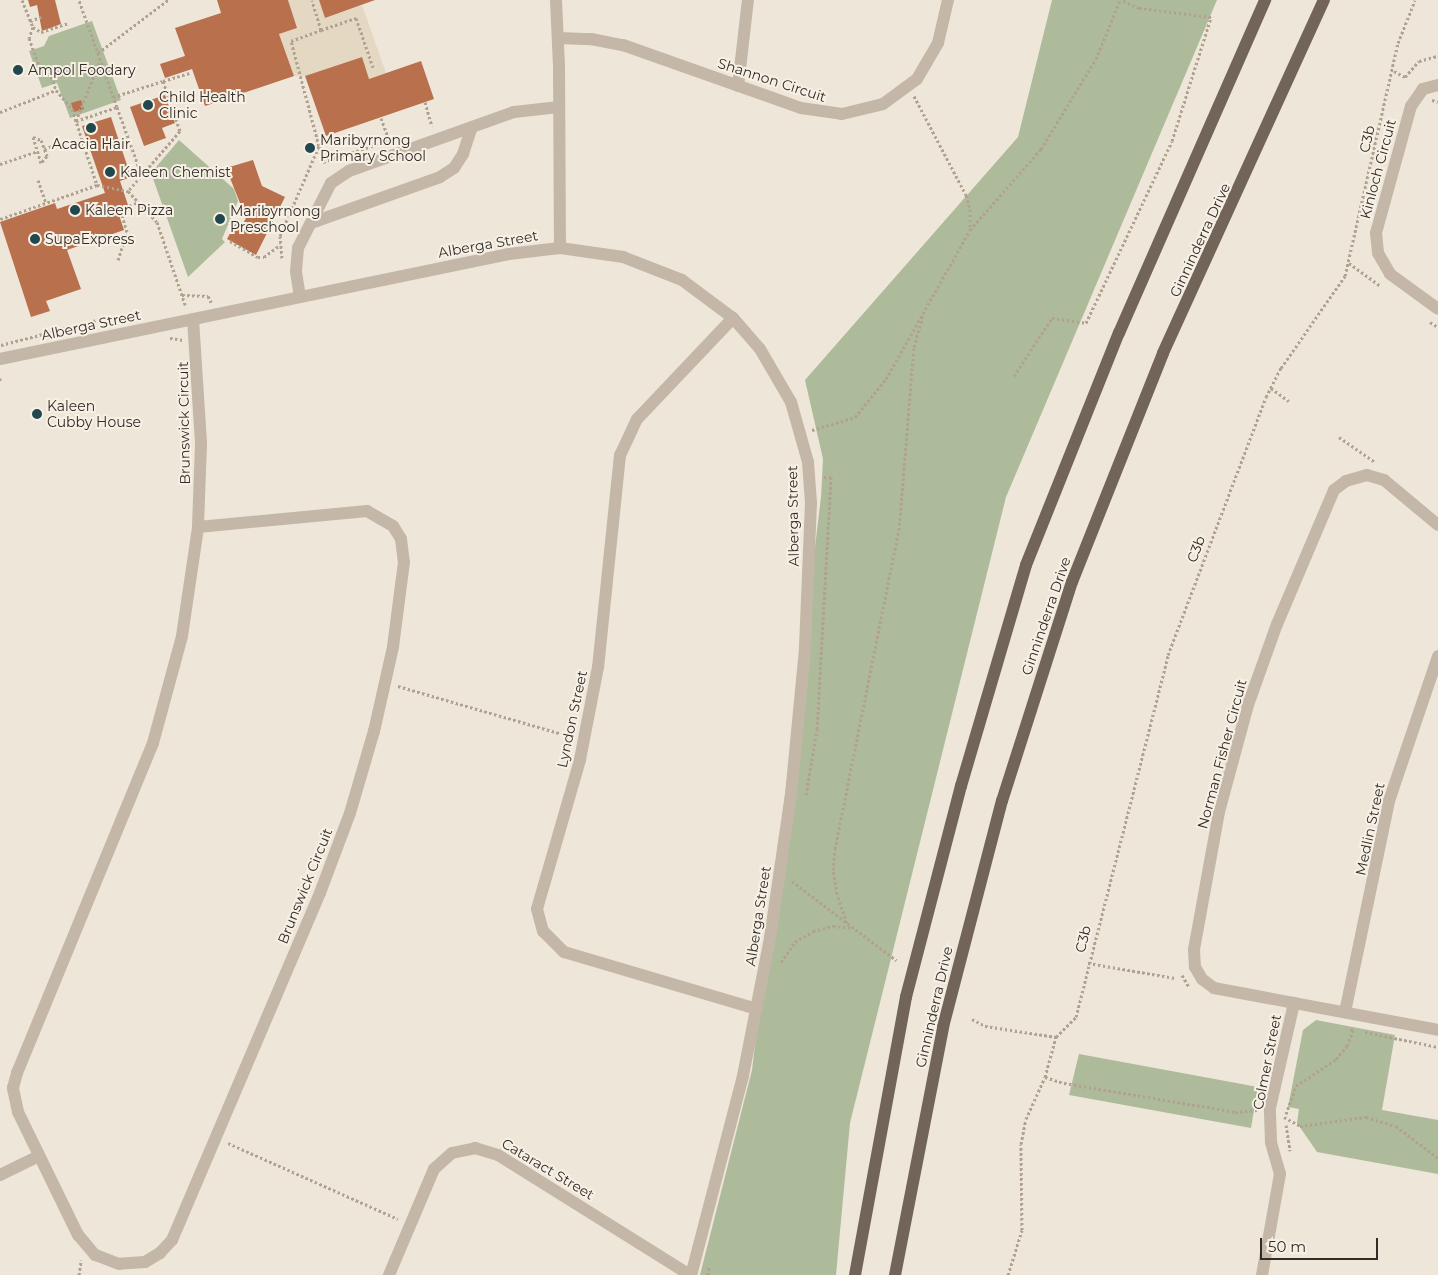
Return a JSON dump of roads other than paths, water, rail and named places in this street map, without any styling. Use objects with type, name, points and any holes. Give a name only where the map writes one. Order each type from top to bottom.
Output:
[{"type":"main road","name":"Ginninderra Drive","points":[[855,1275],[906,997],[961,786],[1026,565],[1119,332],[1265,0]]},
{"type":"main road","name":"Ginninderra Drive","points":[[895,1275],[943,1027],[1002,801],[1072,582],[1164,354],[1324,0]]},
{"type":"street","points":[[556,0],[560,107],[560,248]]},
{"type":"street","points":[[738,86],[748,0]]},
{"type":"street","name":"Shannon Circuit","points":[[558,38],[591,39],[624,45],[801,108],[835,114],[870,109],[906,88],[933,56],[948,0]]},
{"type":"street","name":"Kinloch Circuit","points":[[1438,85],[1423,89],[1410,106],[1376,233],[1378,253],[1390,274],[1438,309]]},
{"type":"street","points":[[300,297],[296,271],[298,248],[331,183],[349,171],[514,112],[560,107]]},
{"type":"street","points":[[311,223],[447,172],[463,154],[472,127]]},
{"type":"street","name":"Alberga Street","points":[[0,360],[190,314],[300,297],[509,254],[560,248],[602,252],[643,263],[688,284],[733,318],[772,366],[791,402],[802,434],[810,483],[808,576],[799,721],[782,866],[757,1009],[727,1143],[691,1275]]},
{"type":"street","name":"Brunswick Circuit","points":[[190,314],[195,338],[202,444],[198,527],[182,636],[153,743],[14,1080],[15,1104],[78,1235],[88,1249],[110,1262],[137,1264],[153,1258],[172,1240],[336,853],[363,772],[386,682],[404,562],[401,539],[385,519],[368,511],[353,510],[198,527]]},
{"type":"street","name":"Lyndon Street","points":[[733,318],[646,409],[624,442],[617,468],[605,621],[584,741],[538,902],[538,917],[547,938],[558,948],[571,955],[757,1009]]},
{"type":"street","name":"Norman Fisher Circuit","points":[[1438,525],[1384,480],[1367,475],[1346,481],[1334,490],[1277,624],[1248,705],[1219,812],[1194,949],[1195,968],[1202,979],[1214,988],[1438,1030]]},
{"type":"street","name":"Medlin Street","points":[[1345,1012],[1389,801],[1438,656]]},
{"type":"street","name":"Colmer Street","points":[[1262,1275],[1280,1174],[1271,1142],[1270,1108],[1294,1003]]},
{"type":"street","name":"Cataract Street","points":[[388,1275],[439,1163],[459,1150],[483,1149],[691,1275]]},
{"type":"street","points":[[0,1175],[39,1156]]},
{"type":"place","name":"Ampol Foodary","points":[[18,70]]},
{"type":"place","name":"Child Health Clinic","points":[[148,105]]},
{"type":"place","name":"Acacia Hair","points":[[91,128]]},
{"type":"place","name":"Maribyrnong Primary School","points":[[310,148]]},
{"type":"place","name":"Kaleen Chemist","points":[[110,172]]},
{"type":"place","name":"Kaleen Pizza","points":[[75,210]]},
{"type":"place","name":"Maribyrnong Preschool","points":[[220,219]]},
{"type":"place","name":"SupaExpress","points":[[35,239]]},
{"type":"place","name":"Kaleen Cubby House","points":[[37,414]]}]
